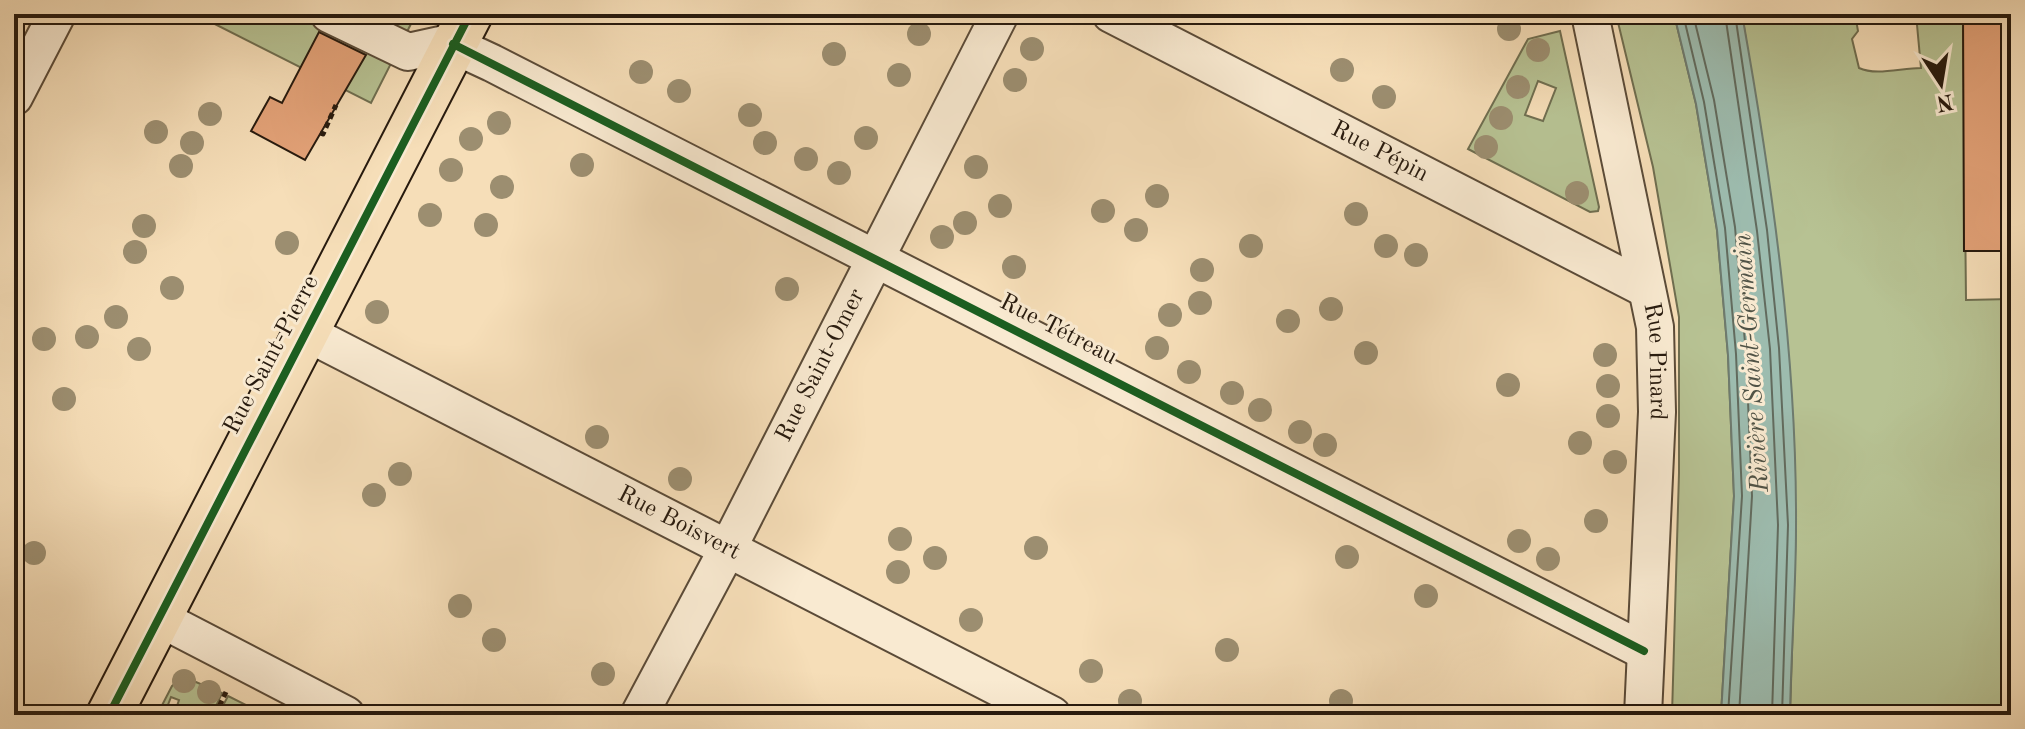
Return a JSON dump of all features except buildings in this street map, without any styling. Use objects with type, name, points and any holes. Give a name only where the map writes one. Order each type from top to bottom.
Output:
[{"type":"main road","name":"Rue Saint-Pierre","points":[[109,715],[462,29]]},
{"type":"street","points":[[14,97],[57,14]]},
{"type":"street","points":[[329,14],[408,52],[438,43],[462,29]]},
{"type":"street","name":"Rue Saint-Omer","points":[[639,715],[727,550],[1000,14]]},
{"type":"street","name":"Rue Pépin","points":[[1111,14],[1646,289]]},
{"type":"street","name":"Rue Pinard","points":[[1590,14],[1655,327],[1657,412],[1643,715]]},
{"type":"street","name":"Rue Tétreau","points":[[462,29],[874,260],[1644,651]]},
{"type":"street","name":"Rue Boisvert","points":[[305,332],[1052,715]]},
{"type":"street","points":[[159,618],[335,712]]},
{"type":"path","points":[[320,133],[323,134],[336,105]]},
{"type":"path","points":[[215,715],[226,692]]},
{"type":"green space","points":[[195,14],[416,14],[371,103]]},
{"type":"green space","points":[[1616,14],[1674,14],[1696,104],[1717,230],[1728,355],[1734,496],[1721,715],[1672,715],[1679,473],[1679,317],[1653,167]]},
{"type":"green space","points":[[1742,14],[1855,14],[1858,31],[1852,39],[1859,68],[1881,72],[1921,68],[1916,14],[1963,14],[1966,300],[2011,299],[2011,715],[1790,715],[1796,525],[1775,229]]},
{"type":"green space","points":[[1560,31],[1598,211],[1590,212],[1468,149],[1528,39]],"holes":[[[1538,81],[1556,88],[1543,121],[1525,115]]]},
{"type":"green space","points":[[184,677],[222,693],[212,715],[174,715],[179,700],[171,697],[164,715],[157,715],[172,686]]},
{"type":"green space","points":[[228,696],[266,715],[236,715],[238,711],[229,707],[229,715],[218,715]]},
{"type":"water","name":"Rivière Saint-Germain","points":[[1674,14],[1742,14],[1753,77],[1781,269],[1792,398],[1796,527],[1790,715],[1721,715],[1734,496],[1728,355],[1717,230],[1696,104]]},
{"type":"cycle path","points":[[109,715],[470,14]]},
{"type":"cycle path","points":[[453,44],[1644,651]]}]
